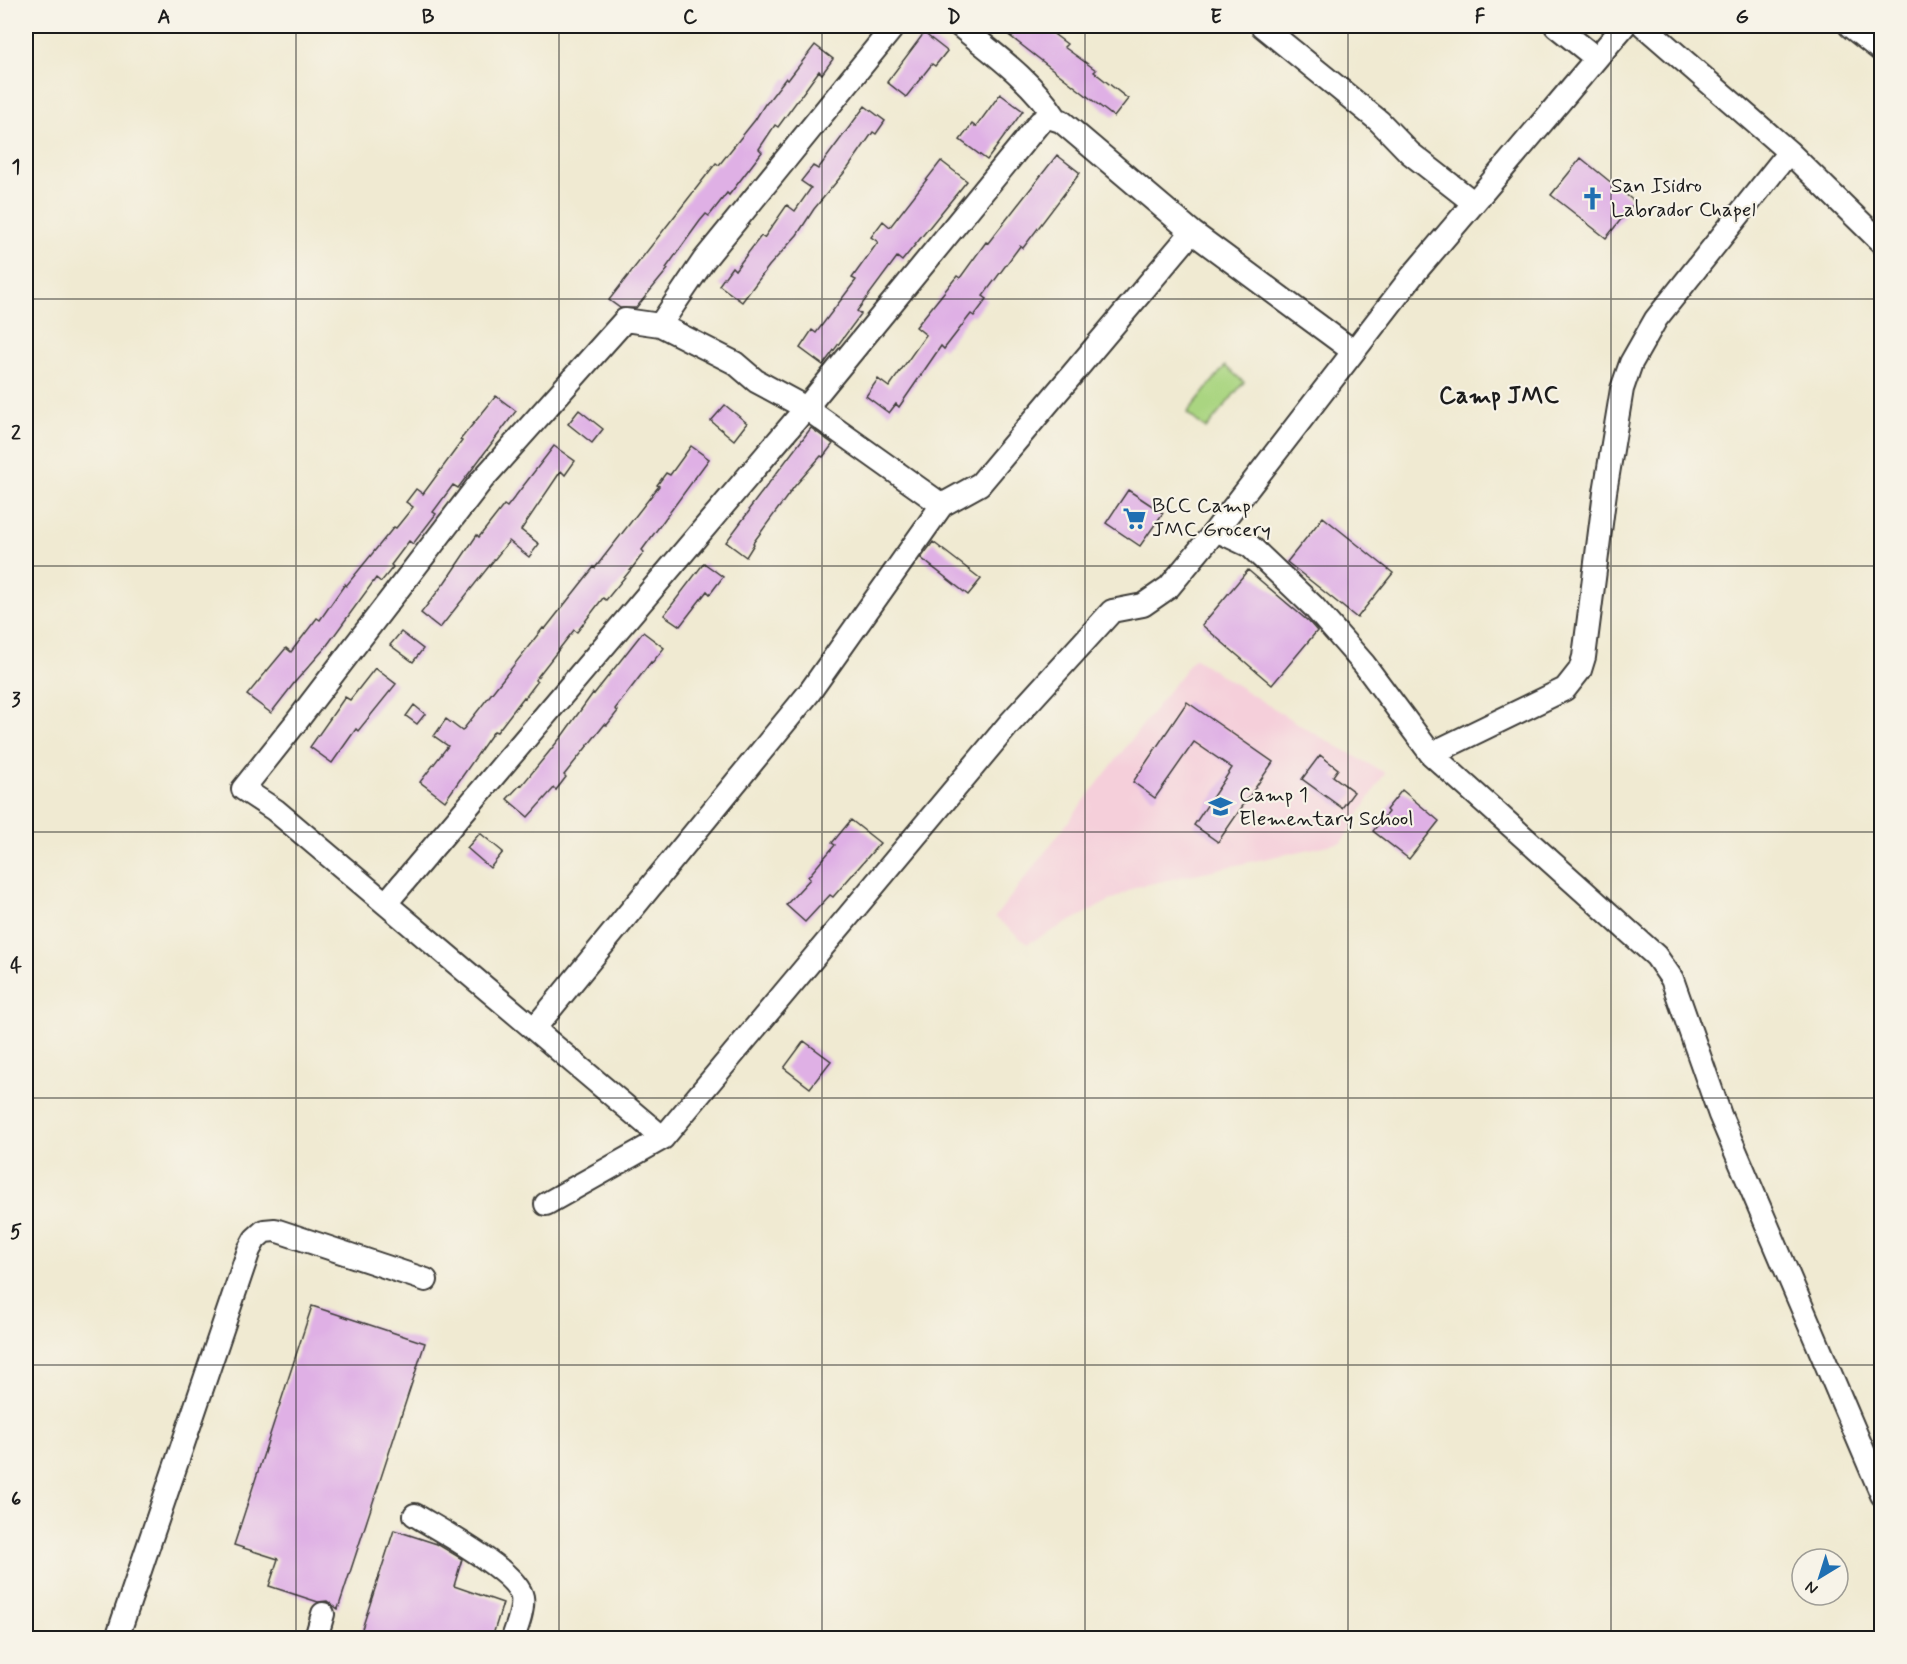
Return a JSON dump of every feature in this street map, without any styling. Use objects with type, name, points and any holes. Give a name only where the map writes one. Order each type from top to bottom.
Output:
[{"type":"street","points":[[660,326],[704,260],[894,26]]},
{"type":"street","points":[[960,26],[1020,75],[1054,117],[1192,232],[1353,351]]},
{"type":"street","points":[[1262,26],[1379,121],[1410,153],[1474,202]]},
{"type":"street","points":[[1556,26],[1596,58]]},
{"type":"street","points":[[546,1204],[663,1138],[1009,724],[1112,611],[1143,605],[1169,587],[1216,530],[1412,276],[1624,26]]},
{"type":"street","points":[[1644,26],[1788,152],[1881,243]]},
{"type":"street","points":[[1850,26],[1881,51]]},
{"type":"street","points":[[386,903],[806,408],[1040,122],[1048,117],[1054,117]]},
{"type":"street","points":[[1431,754],[1565,689],[1580,670],[1584,657],[1608,469],[1622,389],[1630,363],[1656,319],[1788,152]]},
{"type":"street","points":[[534,1029],[810,693],[942,506],[980,484],[1192,232]]},
{"type":"street","points":[[663,1138],[275,810],[243,789],[482,480],[626,320],[660,326],[735,363],[756,381],[806,408],[942,506]]},
{"type":"street","points":[[1216,530],[1250,546],[1313,606],[1364,664],[1431,754],[1656,956],[1672,979],[1720,1115],[1881,1495]]},
{"type":"street","points":[[117,1638],[249,1250],[255,1239],[264,1231],[275,1230],[426,1280]]},
{"type":"street","points":[[415,1515],[503,1571],[516,1584],[522,1598],[513,1638]]},
{"type":"street","points":[[316,1638],[324,1614]]},
{"type":"shaded area","name":"Camp 1 Elementary School","points":[[1194,658],[1303,727],[1385,773],[1342,842],[1136,887],[1027,944],[995,917]]},
{"type":"green space","points":[[1225,366],[1244,382],[1206,429],[1187,413]]},
{"type":"building","points":[[997,26],[1043,26],[1067,44],[1064,47],[1096,70],[1094,72],[1128,99],[1114,117]]},
{"type":"building","points":[[924,33],[947,51],[935,66],[932,64],[906,97],[887,82]]},
{"type":"building","points":[[815,45],[833,59],[822,74],[819,71],[778,127],[775,125],[759,149],[762,152],[729,195],[727,193],[709,216],[706,214],[700,221],[666,268],[668,269],[636,308],[620,308],[609,300],[716,163],[719,165],[765,104],[786,78],[788,80]]},
{"type":"building","points":[[1000,94],[1023,111],[987,160],[960,140],[972,124],[976,127]]},
{"type":"building","points":[[865,106],[885,121],[876,134],[873,132],[797,235],[769,266],[742,302],[719,285],[732,267],[735,270],[761,236],[764,238],[787,205],[795,211],[811,188],[801,181],[813,166],[818,169]]},
{"type":"building","points":[[1057,155],[1080,173],[1023,248],[1020,246],[983,296],[987,299],[974,316],[971,314],[944,349],[941,346],[899,407],[896,404],[889,413],[866,396],[878,379],[889,387],[926,335],[916,327],[957,276],[960,278],[986,242],[988,243]]},
{"type":"building","name":"San Isidro Labrador Chapel","points":[[1581,158],[1635,202],[1606,238],[1551,195]]},
{"type":"building","points":[[941,161],[967,181],[902,261],[897,257],[857,311],[861,314],[823,365],[800,348],[812,330],[816,333],[856,280],[852,278],[878,242],[871,237],[883,221],[890,227]]},
{"type":"building","points":[[496,396],[516,411],[458,488],[453,485],[433,512],[436,514],[413,544],[409,541],[381,582],[376,578],[325,648],[271,713],[247,695],[286,648],[291,652],[317,618],[320,620],[345,584],[346,586],[413,507],[406,502],[416,489],[423,494],[462,441],[460,440]]},
{"type":"building","points":[[725,405],[747,423],[734,440],[711,421]]},
{"type":"building","points":[[579,410],[603,429],[592,443],[568,424]]},
{"type":"building","points":[[811,428],[833,444],[794,487],[753,543],[746,557],[726,542]]},
{"type":"building","points":[[554,446],[575,461],[565,475],[561,471],[521,530],[539,544],[529,557],[509,541],[440,628],[421,613],[477,535],[479,537],[504,505],[507,507]]},
{"type":"building","points":[[691,446],[709,459],[642,550],[644,552],[633,567],[606,600],[603,598],[577,632],[574,630],[535,680],[537,682],[525,698],[497,732],[494,731],[445,801],[420,782],[448,746],[434,736],[446,719],[462,731],[543,628],[545,629],[595,568],[659,486],[657,485],[666,473],[670,475]]},
{"type":"building","name":"BCC Camp JMC Grocery","points":[[1128,490],[1163,513],[1140,546],[1106,523]]},
{"type":"building","points":[[1323,517],[1393,573],[1357,618],[1287,562]]},
{"type":"building","points":[[933,542],[981,579],[968,595],[921,558]]},
{"type":"building","points":[[704,563],[723,577],[710,594],[707,591],[680,626],[664,615]]},
{"type":"building","points":[[1248,570],[1317,631],[1272,685],[1202,625]]},
{"type":"building","points":[[401,632],[423,649],[413,662],[390,645]]},
{"type":"building","points":[[643,632],[664,648],[615,709],[618,711],[607,725],[605,724],[564,775],[566,777],[556,790],[554,788],[528,817],[507,799],[522,785],[562,736],[593,693]]},
{"type":"building","points":[[375,668],[396,684],[358,731],[356,729],[332,763],[310,747],[345,697],[350,700]]},
{"type":"building","points":[[1187,702],[1273,762],[1218,842],[1194,825],[1232,768],[1194,742],[1155,798],[1133,782]]},
{"type":"building","points":[[414,705],[425,714],[417,724],[406,716]]},
{"type":"building","points":[[1320,755],[1338,769],[1333,776],[1354,792],[1342,808],[1302,779]]},
{"type":"building","points":[[1402,790],[1439,821],[1409,859],[1373,831]]},
{"type":"building","points":[[851,820],[880,843],[833,897],[830,895],[805,922],[786,905],[810,879],[808,877],[835,845],[832,843]]},
{"type":"building","points":[[480,833],[503,852],[490,868],[467,848]]},
{"type":"building","points":[[804,1041],[831,1061],[810,1088],[784,1068]]},
{"type":"building","points":[[312,1306],[425,1343],[338,1609],[327,1601],[318,1602],[269,1586],[278,1559],[234,1545]]},
{"type":"building","points":[[394,1530],[437,1544],[462,1559],[454,1586],[503,1603],[492,1638],[359,1638]]},
{"type":"place","name":"San Isidro Labrador Chapel","points":[[1593,198]]},
{"type":"place","name":"BCC Camp JMC Grocery","points":[[1134,518]]},
{"type":"place","name":"Camp 1 Elementary School","points":[[1221,807]]},
{"type":"district","name":"Camp JMC","points":[[1499,396]]}]
